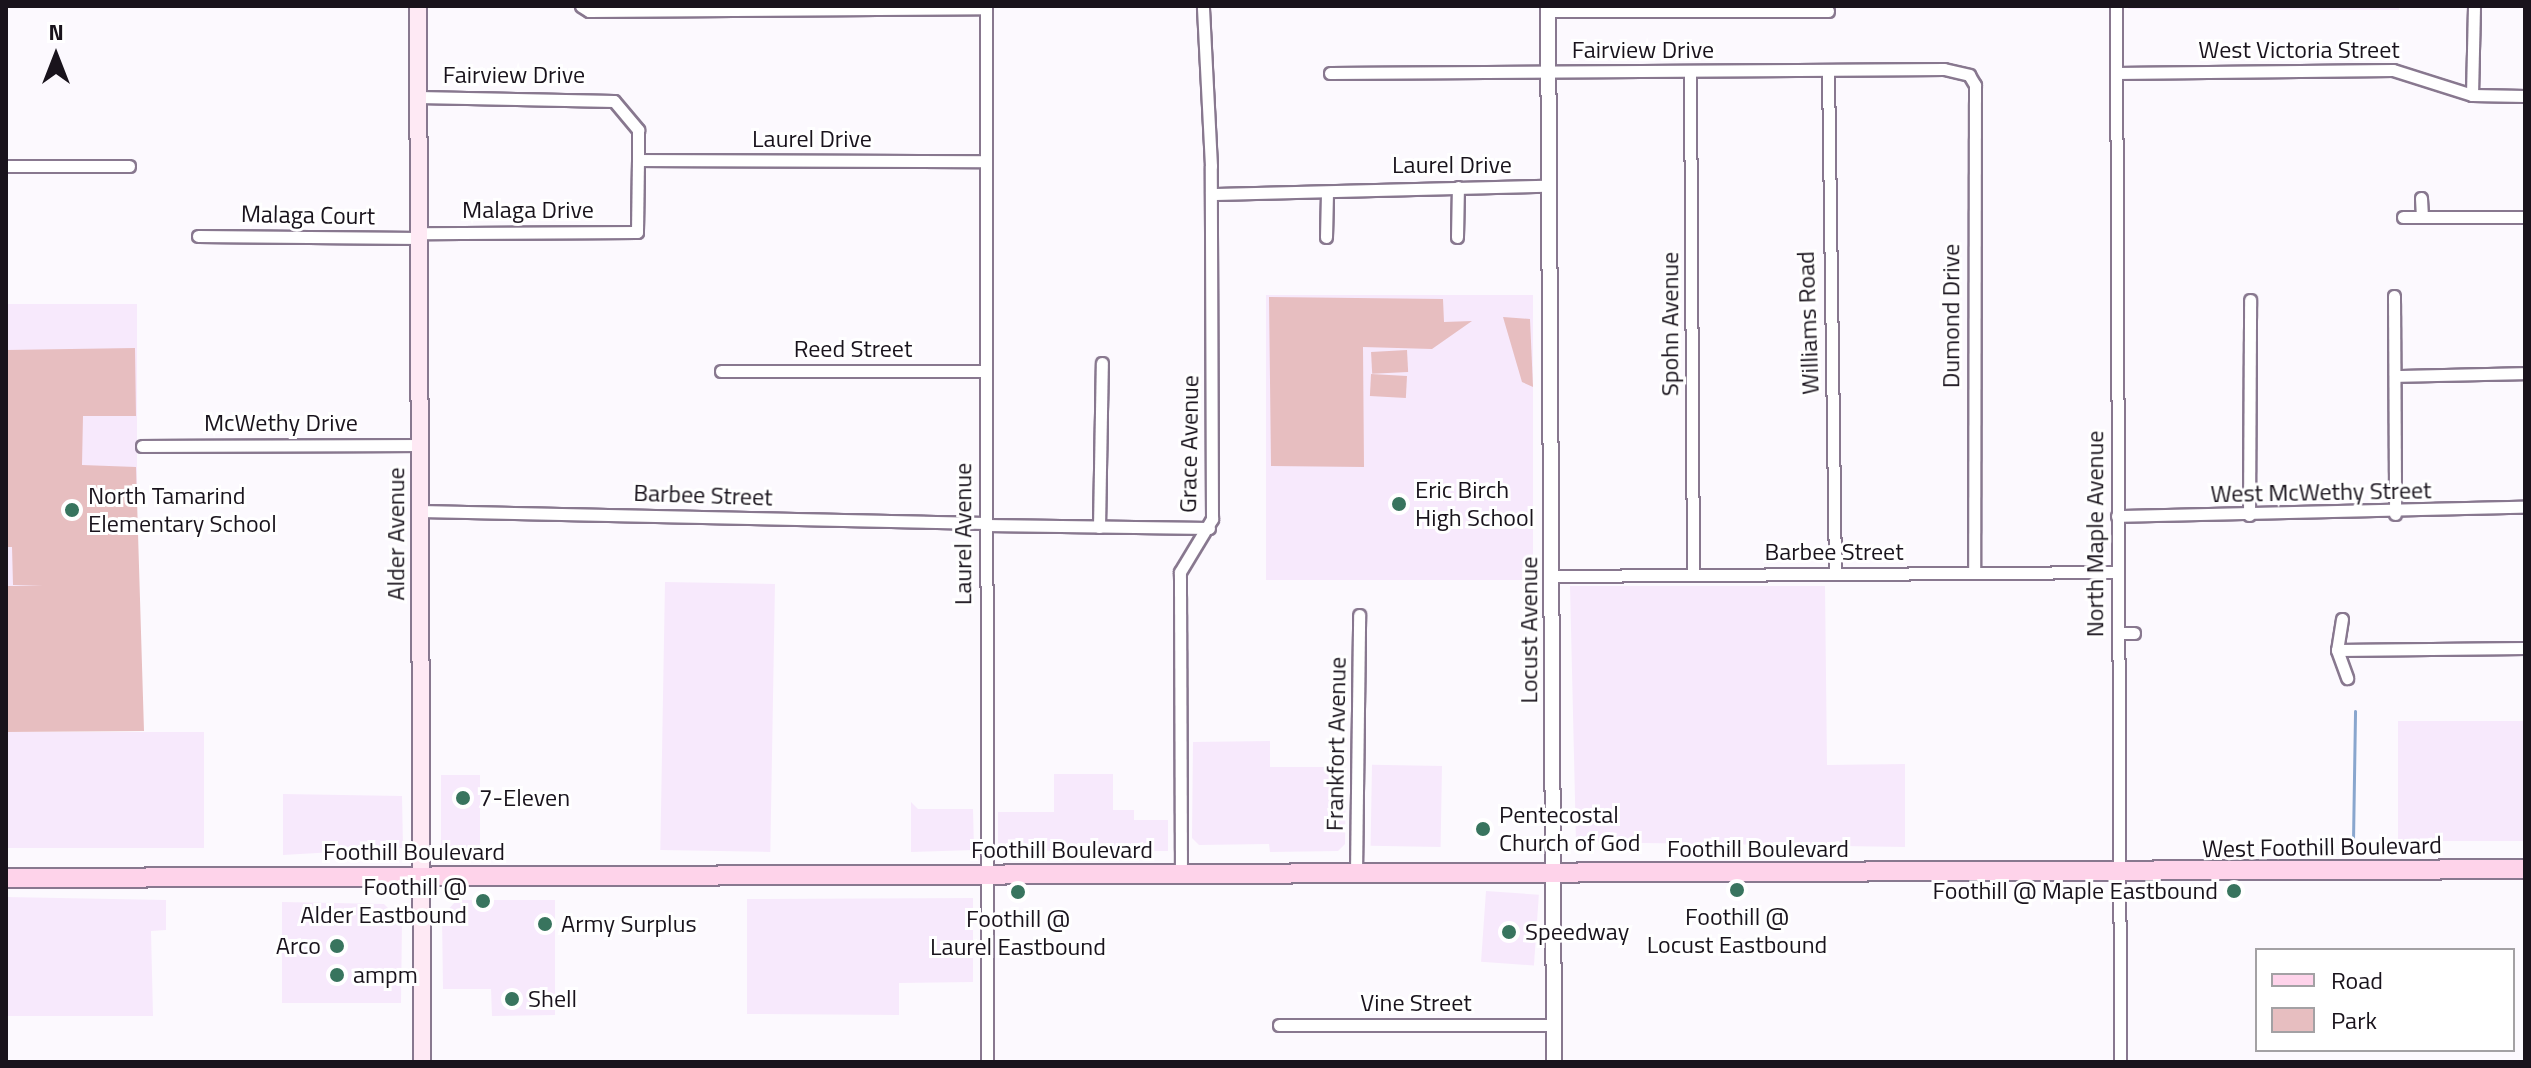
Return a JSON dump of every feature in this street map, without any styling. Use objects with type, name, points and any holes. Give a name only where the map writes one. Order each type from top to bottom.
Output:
[{"type":"main road","name":"Alder Avenue","points":[[418,6],[422,1062]]},
{"type":"main road","name":"West Foothill Boulevard","points":[[2119,873],[2525,869]]},
{"type":"main road","name":"Foothill Boulevard","points":[[6,878],[2119,873]]},
{"type":"street","points":[[581,6],[589,11],[986,7]]},
{"type":"street","name":"Grace Avenue","points":[[1181,873],[1180,572],[1209,528],[1211,194],[1203,6]]},
{"type":"street","name":"North Maple Avenue","points":[[2116,6],[2120,1062]]},
{"type":"street","points":[[2472,95],[2474,6]]},
{"type":"street","name":"Laurel Avenue","points":[[986,7],[987,1062]]},
{"type":"street","points":[[1548,8],[1828,11]]},
{"type":"street","name":"Locust Avenue","points":[[1548,8],[1554,1062]]},
{"type":"street","name":"Fairview Drive","points":[[1330,73],[1956,70]]},
{"type":"street","name":"Dumond Drive","points":[[1956,70],[1975,85],[1974,573]]},
{"type":"street","name":"West Victoria Street","points":[[2116,73],[2393,70],[2472,95],[2525,96]]},
{"type":"street","name":"Williams Road","points":[[1828,71],[1835,573]]},
{"type":"street","name":"Spohn Avenue","points":[[1690,72],[1693,575]]},
{"type":"street","name":"Fairview Drive","points":[[418,97],[614,101],[638,130],[637,232]]},
{"type":"street","name":"Laurel Drive","points":[[638,160],[986,161]]},
{"type":"street","points":[[6,166],[129,166]]},
{"type":"street","name":"Laurel Drive","points":[[1211,194],[1550,186]]},
{"type":"street","points":[[1457,237],[1458,187]]},
{"type":"street","points":[[1326,237],[1327,193]]},
{"type":"street","points":[[2421,198],[2422,217]]},
{"type":"street","points":[[2403,217],[2525,217]]},
{"type":"street","name":"Malaga Drive","points":[[419,236],[637,232]]},
{"type":"street","name":"Malaga Court","points":[[198,236],[419,236]]},
{"type":"street","points":[[2394,296],[2395,514]]},
{"type":"street","points":[[2249,515],[2250,300]]},
{"type":"street","points":[[1099,527],[1102,363]]},
{"type":"street","name":"Reed Street","points":[[721,371],[986,371]]},
{"type":"street","points":[[2395,376],[2525,373]]},
{"type":"street","name":"McWethy Drive","points":[[142,446],[419,445]]},
{"type":"street","name":"West McWethy Street","points":[[2117,516],[2395,514],[2525,507]]},
{"type":"street","name":"Barbee Street","points":[[420,511],[1209,528]]},
{"type":"street","name":"Barbee Street","points":[[1551,576],[2118,572]]},
{"type":"street","points":[[2118,589],[2133,589]]},
{"type":"street","name":"Frankfort Avenue","points":[[1356,874],[1359,615]]},
{"type":"street","points":[[2342,619],[2337,650],[2347,678]]},
{"type":"street","points":[[2118,633],[2134,633]]},
{"type":"street","points":[[2337,650],[2525,648]]},
{"type":"street","name":"Vine Street","points":[[1279,1025],[1554,1025]]},
{"type":"shaded area","points":[[2128,6],[2399,6],[2399,10],[2128,9]]},
{"type":"shaded area","name":"Eric Birch High School","points":[[1266,295],[1533,295],[1533,580],[1266,580]]},
{"type":"shaded area","name":"North Tamarind Elementary School","points":[[6,304],[137,304],[137,586],[6,586]]},
{"type":"shaded area","points":[[665,582],[775,584],[770,852],[660,850]]},
{"type":"shaded area","points":[[1570,586],[1825,586],[1827,765],[1905,764],[1905,847],[1576,842]]},
{"type":"shaded area","points":[[2398,721],[2525,721],[2525,841],[2398,841]]},
{"type":"shaded area","points":[[6,732],[204,732],[204,848],[6,848]]},
{"type":"shaded area","points":[[1270,741],[1270,767],[1346,767],[1345,844],[1338,851],[1270,852],[1269,844],[1199,845],[1192,838],[1193,742]]},
{"type":"shaded area","points":[[1372,765],[1442,766],[1441,847],[1371,846]]},
{"type":"shaded area","points":[[1054,774],[1113,774],[1113,810],[1134,810],[1134,820],[1168,820],[1168,851],[1004,851],[998,846],[998,812],[1054,812]]},
{"type":"shaded area","points":[[441,775],[480,775],[480,849],[441,849]]},
{"type":"shaded area","points":[[283,794],[402,796],[403,848],[283,855]]},
{"type":"shaded area","points":[[911,802],[918,809],[973,809],[974,850],[911,852]]},
{"type":"shaded area","points":[[1486,891],[1539,895],[1534,966],[1481,962]]},
{"type":"shaded area","points":[[6,897],[166,900],[166,930],[151,931],[153,1016],[6,1016]]},
{"type":"shaded area","points":[[973,898],[973,982],[899,983],[899,1015],[747,1014],[747,899]]},
{"type":"shaded area","points":[[457,900],[555,900],[555,1015],[492,1016],[491,989],[443,989],[442,916]]},
{"type":"shaded area","points":[[282,902],[384,904],[402,922],[401,1003],[282,1003]]},
{"type":"green space","points":[[1269,297],[1443,299],[1444,322],[1472,321],[1432,349],[1363,347],[1364,467],[1271,466]]},
{"type":"green space","points":[[1503,317],[1530,319],[1533,387],[1522,382]]},
{"type":"green space","points":[[135,348],[136,416],[83,416],[82,465],[136,467],[144,731],[6,732],[6,586],[43,586],[13,585],[12,547],[6,547],[6,350]]},
{"type":"green space","points":[[1407,350],[1408,372],[1372,374],[1371,352]]},
{"type":"green space","points":[[1371,374],[1407,376],[1406,398],[1370,396]]},
{"type":"waterway","points":[[2353,841],[2355,711]]},
{"type":"place","name":"Eric Birch High School","points":[[1399,504]]},
{"type":"place","name":"North Tamarind Elementary School","points":[[72,510]]},
{"type":"place","name":"7-Eleven","points":[[463,798]]},
{"type":"place","name":"Pentecostal Church of God","points":[[1483,829]]},
{"type":"place","name":"Foothill @ Locust Eastbound","points":[[1737,890]]},
{"type":"place","name":"Foothill @ Maple Eastbound","points":[[2234,891]]},
{"type":"place","name":"Foothill @ Laurel Eastbound","points":[[1018,892]]},
{"type":"place","name":"Foothill @ Alder Eastbound","points":[[483,901]]},
{"type":"place","name":"Army Surplus","points":[[545,924]]},
{"type":"place","name":"Speedway","points":[[1509,932]]},
{"type":"place","name":"Arco","points":[[337,946]]},
{"type":"place","name":"ampm","points":[[337,975]]},
{"type":"place","name":"Shell","points":[[512,999]]}]
